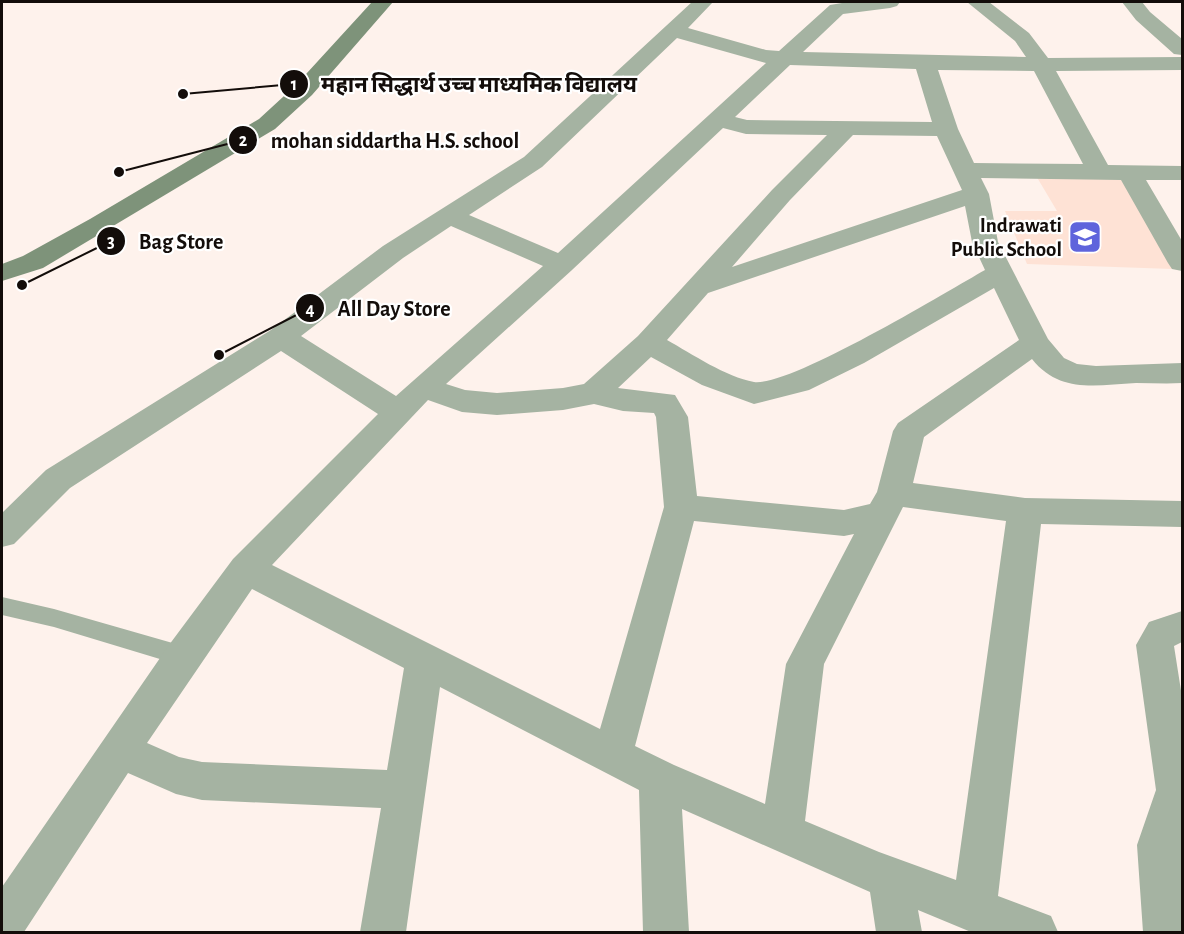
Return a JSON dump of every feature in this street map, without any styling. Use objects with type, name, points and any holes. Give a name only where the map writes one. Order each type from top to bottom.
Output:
[{"type":"main road","points":[[2,273],[33,261],[99,225],[267,124],[304,90],[382,2]]},
{"type":"street","points":[[2,534],[58,479],[281,337],[393,252],[533,162],[702,2]]},
{"type":"street","points":[[2,926],[183,656],[246,569],[423,387],[562,264],[717,118],[785,58],[828,5],[891,2]]},
{"type":"street","points":[[977,2],[1022,37],[1040,62],[1099,171]]},
{"type":"street","points":[[1132,2],[1181,62]]},
{"type":"street","points":[[672,30],[765,56],[785,58],[925,63],[1040,62],[1137,65],[1181,62]]},
{"type":"street","points":[[925,63],[946,129],[972,182],[985,242],[1035,343],[1053,365],[1071,374],[1096,376],[1137,372],[1182,373]]},
{"type":"street","points":[[717,118],[746,128],[946,129]]},
{"type":"street","points":[[594,393],[648,343],[781,195],[847,128]]},
{"type":"street","points":[[701,286],[972,182],[1099,171],[1182,172]]},
{"type":"street","points":[[1129,172],[1182,263]]},
{"type":"street","points":[[449,216],[562,264]]},
{"type":"street","points":[[648,343],[713,378],[754,393],[798,383],[853,356],[1000,273]]},
{"type":"street","points":[[281,337],[398,412]]},
{"type":"street","points":[[783,831],[805,664],[887,504],[909,430],[1035,343]]},
{"type":"street","points":[[423,387],[462,401],[497,404],[563,399],[594,393],[623,400],[664,403],[672,417],[681,507],[613,754]]},
{"type":"street","points":[[681,507],[844,523],[887,504],[1025,512],[1182,514]]},
{"type":"street","points":[[974,911],[1025,512]]},
{"type":"street","points":[[246,569],[659,779],[890,878],[1035,933]]},
{"type":"street","points":[[1166,933],[1159,845],[1180,790],[1155,645],[1160,634],[1167,629],[1182,627]]},
{"type":"street","points":[[383,933],[425,660]]},
{"type":"street","points":[[121,751],[176,775],[202,781],[405,790]]},
{"type":"street","points":[[659,779],[666,933]]},
{"type":"street","points":[[890,878],[899,933]]},
{"type":"lane","points":[[2,606],[54,618],[183,656]]},
{"type":"shaded area","name":"Indrawati Public School","points":[[1035,174],[1107,175],[1124,181],[1173,269],[1027,264],[1005,211],[1057,211]]},
{"type":"place","name":"महान सिद्धार्थ उच्च माध्यमिक विद्यालय","points":[[183,94]]},
{"type":"place","name":"mohan siddartha H.S. school","points":[[119,172]]},
{"type":"place","name":"Indrawati Public School","points":[[1085,237]]},
{"type":"place","name":"Bag Store","points":[[22,285]]},
{"type":"place","name":"All Day Store","points":[[219,355]]}]
